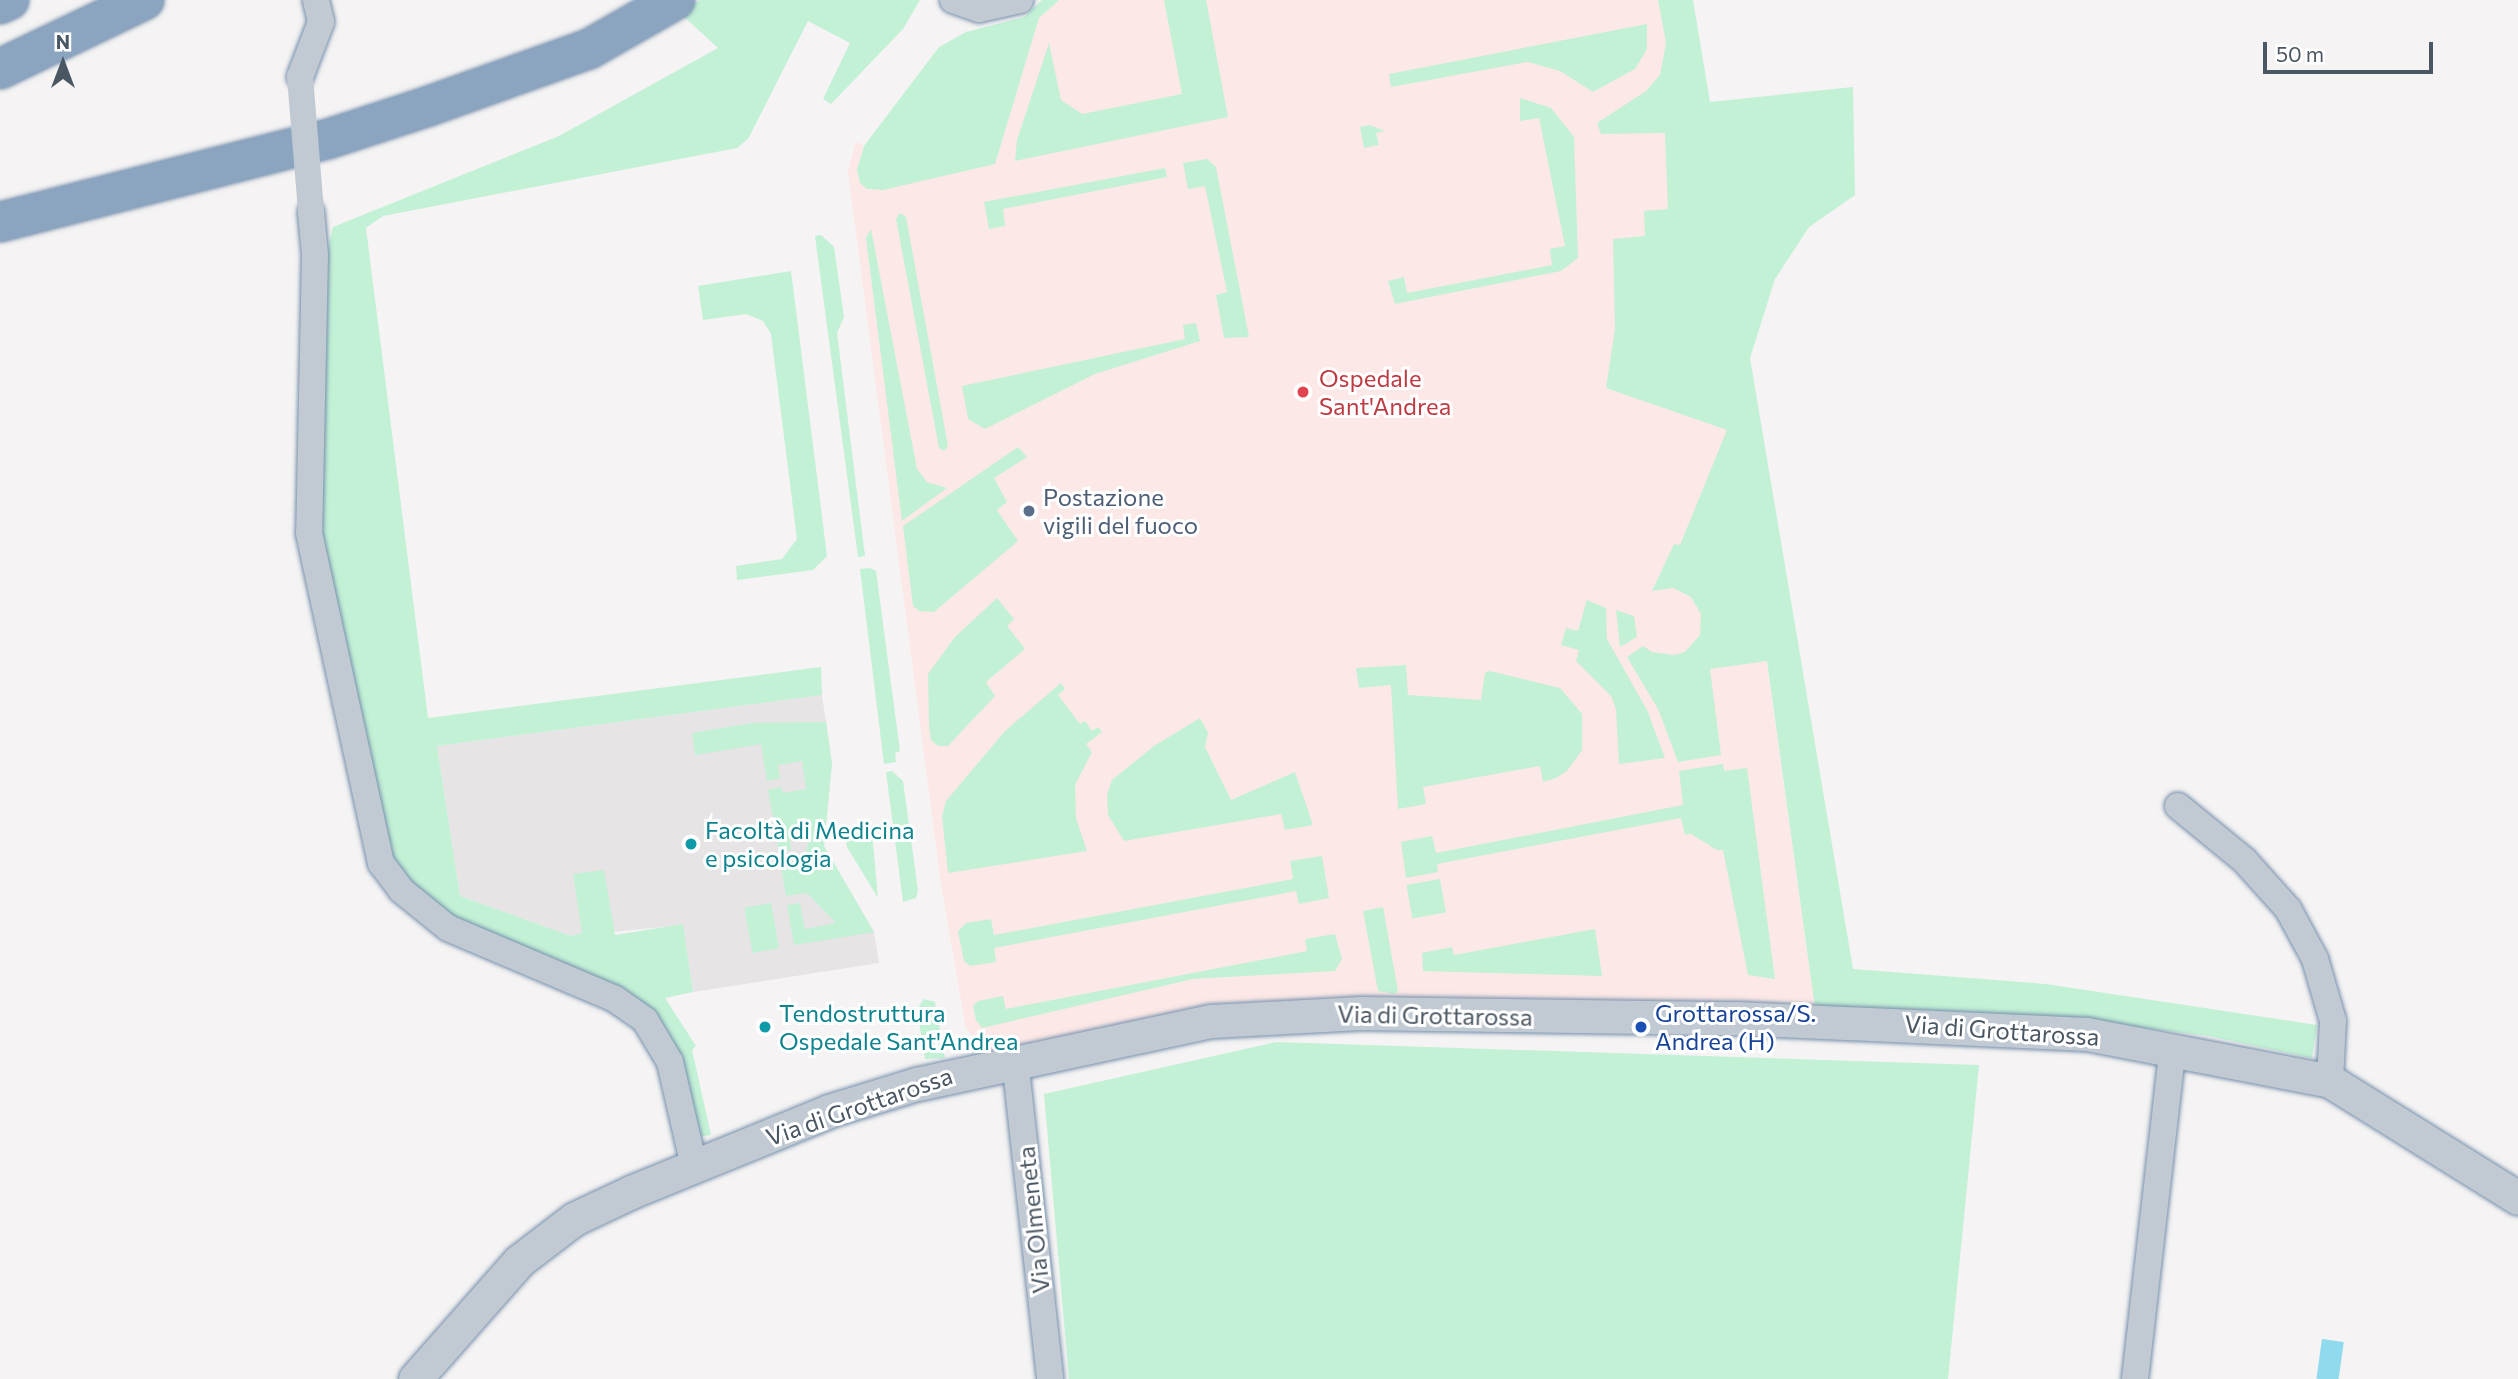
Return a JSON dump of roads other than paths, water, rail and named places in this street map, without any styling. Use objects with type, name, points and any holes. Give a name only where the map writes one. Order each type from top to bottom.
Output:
[{"type":"highway","points":[[0,4],[9,0]]},
{"type":"highway","points":[[0,69],[144,0]]},
{"type":"highway","points":[[486,84],[637,0]]},
{"type":"highway","points":[[0,222],[328,139],[589,49],[675,0]]},
{"type":"street","points":[[953,0],[979,9],[1020,0]]},
{"type":"street","points":[[318,4],[321,22],[300,77],[315,255],[309,533],[356,734],[370,828],[381,863],[401,890],[448,928],[615,999],[645,1020],[670,1062],[694,1166]]},
{"type":"street","points":[[2178,806],[2244,860],[2288,909],[2315,959],[2333,1021],[2330,1081]]},
{"type":"street","name":"Via di Grottarossa","points":[[415,1379],[519,1261],[574,1219],[829,1111],[944,1076],[1212,1021],[1361,1013],[1895,1023],[2087,1034],[2173,1048],[2330,1081],[2518,1198]]},
{"type":"street","points":[[2135,1379],[2173,1048]]},
{"type":"street","name":"Via Olmeneta","points":[[1015,1060],[1050,1379]]},
{"type":"water","points":[[2322,1339],[2344,1342],[2339,1379],[2316,1379]]},
{"type":"place","name":"Ospedale Sant'Andrea","points":[[1303,392]]},
{"type":"place","name":"Postazione vigili del fuoco","points":[[1029,511]]},
{"type":"place","name":"Facoltà di Medicina e psicologia","points":[[691,844]]},
{"type":"place","name":"Tendostruttura Ospedale Sant'Andrea","points":[[765,1027]]},
{"type":"place","name":"Grottarossa/S. Andrea (H)","points":[[1641,1027]]}]
